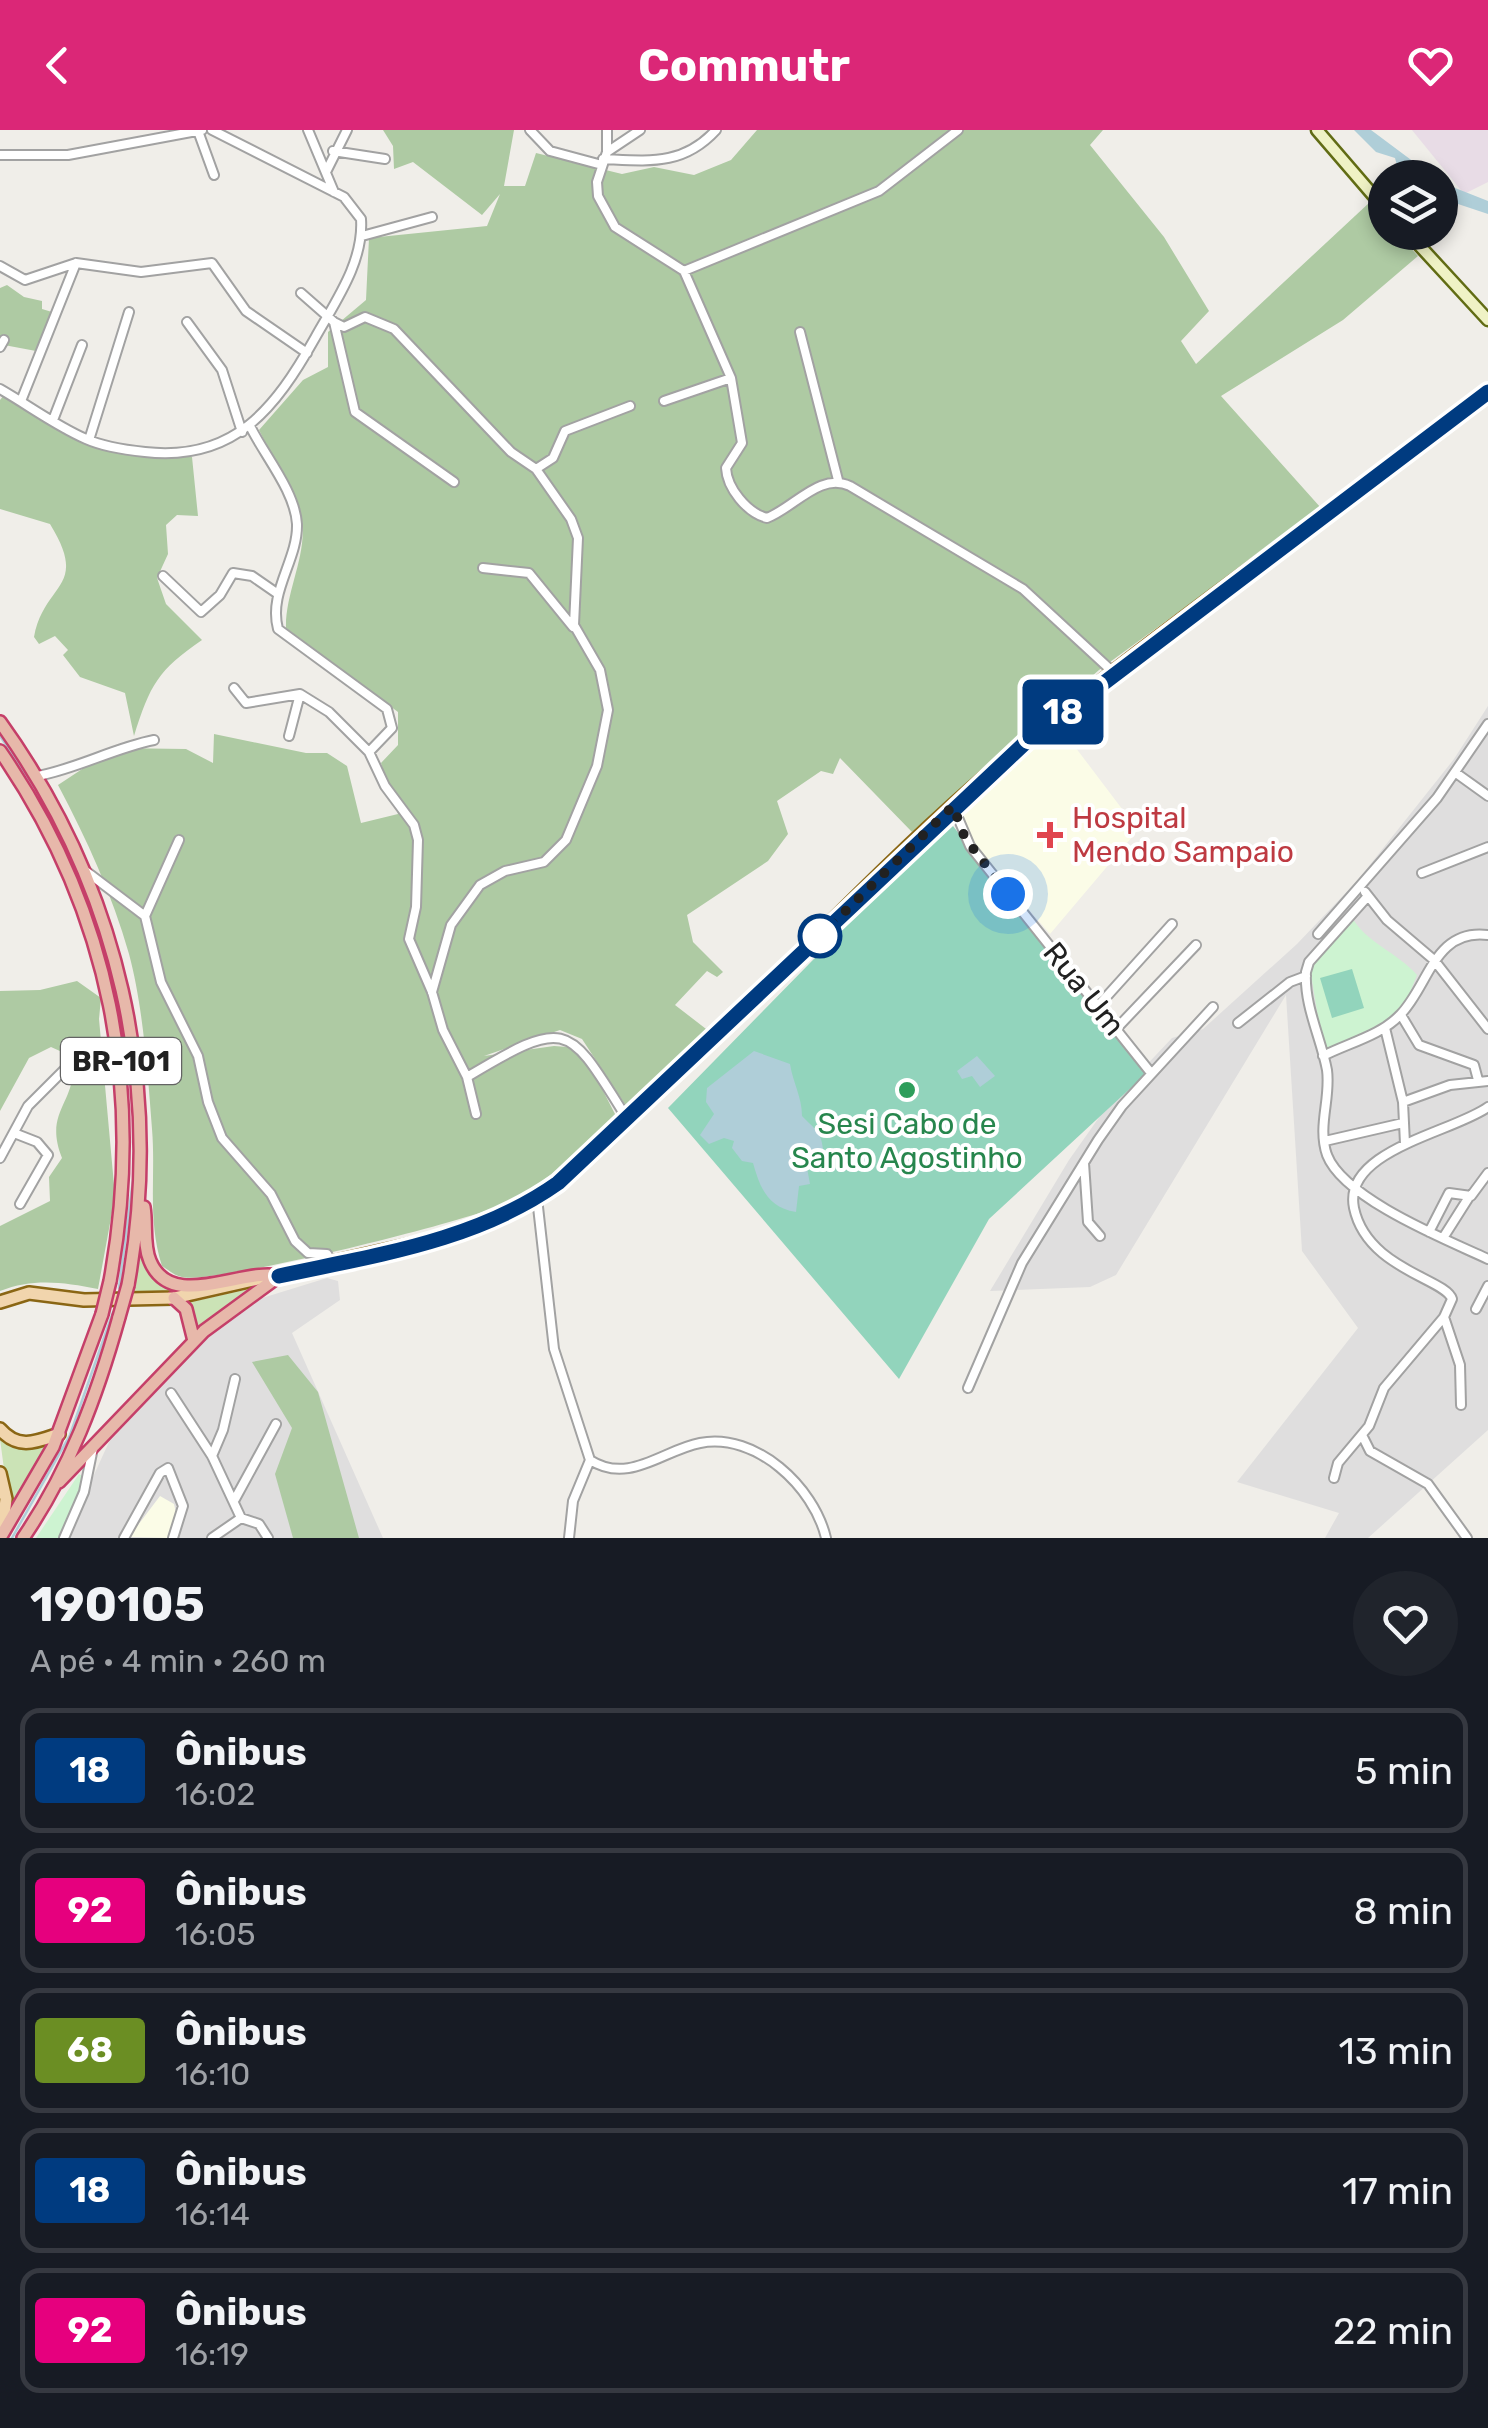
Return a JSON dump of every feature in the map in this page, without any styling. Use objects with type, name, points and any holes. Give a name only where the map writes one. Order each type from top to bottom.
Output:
[{"type":"highway","name":"BR-101","points":[[0,722],[38,776],[86,872],[109,936],[134,1045],[142,1127],[141,1195],[128,1285],[104,1372],[59,1482],[23,1538]]},
{"type":"highway","name":"BR-101","points":[[0,751],[43,819],[84,914],[112,1011],[122,1069],[126,1141],[110,1281],[102,1314],[58,1434],[1,1537]]},
{"type":"highway","points":[[141,1195],[151,1264],[171,1282],[188,1287],[257,1274],[279,1276]]},
{"type":"highway","points":[[59,1482],[194,1341],[237,1304],[279,1276]]},
{"type":"highway","points":[[174,1298],[186,1308],[194,1341]]},
{"type":"main road","points":[[1317,130],[1368,189]]},
{"type":"main road","points":[[1423,250],[1488,320]]},
{"type":"main road","points":[[0,1302],[29,1293],[103,1300],[174,1298],[470,1231],[537,1198],[628,1120],[953,806],[1112,672],[1488,392]]},
{"type":"main road","points":[[0,1429],[8,1439],[24,1443],[58,1434]]},
{"type":"main road","points":[[0,1473],[6,1499],[1,1537]]},
{"type":"street","points":[[0,156],[68,156],[200,130],[214,175]]},
{"type":"street","points":[[0,389],[89,440],[128,450],[200,453],[246,429],[331,318],[362,236],[353,203],[212,130]]},
{"type":"street","points":[[308,130],[334,192]]},
{"type":"street","points":[[327,170],[333,151],[347,130]]},
{"type":"street","points":[[530,130],[550,151],[604,158],[676,160],[701,147],[716,130]]},
{"type":"street","points":[[607,130],[598,196],[615,227],[684,271],[731,378],[742,443],[726,468],[727,481],[755,514],[774,515],[821,484],[838,480],[895,508],[1022,588],[1112,672]]},
{"type":"street","points":[[604,158],[640,130]]},
{"type":"street","points":[[684,271],[878,191],[958,130]]},
{"type":"street","points":[[333,151],[385,159]]},
{"type":"street","points":[[362,236],[432,217]]},
{"type":"street","points":[[0,266],[25,280],[76,262],[141,272],[212,263],[246,311],[306,353]]},
{"type":"street","points":[[21,401],[76,262]]},
{"type":"street","points":[[302,293],[344,327],[365,317],[394,330],[511,452],[536,469],[578,533],[576,630]]},
{"type":"street","points":[[89,440],[128,312]]},
{"type":"street","points":[[331,318],[355,412],[454,482]]},
{"type":"street","points":[[187,322],[222,370],[246,429],[292,502],[296,522],[274,613],[282,636],[389,712],[394,724],[390,733],[369,752]]},
{"type":"street","points":[[800,332],[838,480]]},
{"type":"street","points":[[53,420],[82,346]]},
{"type":"street","points":[[664,401],[731,378]]},
{"type":"street","points":[[536,469],[553,458],[565,431],[630,406]]},
{"type":"street","points":[[432,992],[458,914],[492,876],[549,858],[566,840],[590,787],[606,734],[608,710],[600,670],[576,630],[529,572],[484,568]]},
{"type":"street","points":[[163,576],[200,612],[220,595],[233,573],[261,580],[278,594]]},
{"type":"street","points":[[234,688],[246,704],[300,694],[329,712],[369,752],[385,786],[417,833],[416,908],[409,939],[432,992],[442,1030],[467,1077],[476,1114]]},
{"type":"street","points":[[290,736],[300,694]]},
{"type":"street","points":[[1486,731],[1309,962],[1306,976],[1327,1084],[1322,1119],[1330,1161],[1356,1188],[1429,1232],[1488,1259]]},
{"type":"street","points":[[38,776],[73,768],[114,748],[154,740]]},
{"type":"street","points":[[1456,773],[1488,796]]},
{"type":"street","name":"Rua Um","points":[[953,806],[970,846],[1151,1073]]},
{"type":"street","points":[[179,840],[145,916],[161,982],[198,1056],[210,1109],[222,1138],[272,1194],[295,1241],[308,1253],[328,1255],[334,1264]]},
{"type":"street","points":[[1422,874],[1488,847]]},
{"type":"street","points":[[86,872],[145,916]]},
{"type":"street","points":[[1318,934],[1365,892]]},
{"type":"street","points":[[1365,892],[1434,960],[1488,1028]]},
{"type":"street","points":[[1098,1006],[1172,924]]},
{"type":"street","points":[[1322,1056],[1385,1028],[1401,1014],[1434,960],[1457,939],[1488,935]]},
{"type":"street","points":[[1116,1029],[1196,945]]},
{"type":"street","points":[[1238,1023],[1290,982],[1306,976]]},
{"type":"street","points":[[968,1388],[1022,1264],[1084,1163],[1118,1112],[1213,1007]]},
{"type":"street","points":[[1401,1014],[1420,1045],[1474,1065],[1483,1081],[1403,1102]]},
{"type":"street","points":[[1385,1028],[1403,1102],[1405,1144]]},
{"type":"street","points":[[467,1077],[520,1047],[563,1038],[582,1048],[628,1120]]},
{"type":"street","points":[[0,1158],[32,1101],[68,1066]]},
{"type":"street","points":[[1334,1478],[1338,1463],[1363,1437],[1395,1372],[1444,1317],[1450,1292],[1402,1270],[1371,1240],[1355,1210],[1356,1188],[1371,1165],[1405,1144],[1456,1126],[1488,1107]]},
{"type":"street","points":[[1324,1142],[1402,1123]]},
{"type":"street","points":[[14,1132],[37,1142],[48,1155],[20,1204]]},
{"type":"street","points":[[1084,1163],[1088,1222],[1100,1236]]},
{"type":"street","points":[[1443,1238],[1488,1173]]},
{"type":"street","points":[[1429,1232],[1450,1193],[1469,1198]]},
{"type":"street","points":[[537,1198],[554,1349],[590,1460],[573,1501],[569,1538]]},
{"type":"street","points":[[1476,1309],[1488,1286]]},
{"type":"street","points":[[1444,1317],[1460,1364],[1461,1405]]},
{"type":"street","points":[[212,1456],[224,1430],[235,1379]]},
{"type":"street","points":[[171,1394],[212,1456],[241,1518]]},
{"type":"street","points":[[235,1499],[276,1424]]},
{"type":"street","points":[[1363,1437],[1370,1451],[1428,1484],[1467,1538]]},
{"type":"street","points":[[590,1460],[605,1468],[631,1468],[702,1442],[742,1447],[771,1462],[797,1484],[818,1514],[826,1538]]},
{"type":"street","points":[[64,1538],[84,1492],[93,1447]]},
{"type":"street","points":[[124,1538],[165,1468],[173,1473],[183,1506],[174,1538]]},
{"type":"street","points":[[212,1538],[241,1518]]},
{"type":"street","points":[[241,1518],[260,1524],[268,1538]]},
{"type":"shaded area","points":[[1412,130],[1488,130],[1488,182],[1464,194],[1458,187],[1458,160],[1436,160]]},
{"type":"shaded area","points":[[1488,706],[1488,1430],[1368,1538],[1325,1538],[1339,1513],[1237,1482],[1358,1328],[1302,1251],[1286,995],[1116,1275],[1090,1287],[990,1291],[1069,1160],[1105,1109],[1172,1038],[1203,1029],[1297,944],[1357,881],[1454,759]]},
{"type":"shaded area","name":"Hospital Mendo Sampaio","points":[[1060,727],[1138,830],[1050,934],[969,840],[958,813]]},
{"type":"shaded area","points":[[327,1278],[338,1281],[340,1300],[292,1333],[383,1538],[65,1538],[109,1442],[204,1338],[252,1301]]},
{"type":"shaded area","points":[[160,1496],[174,1504],[177,1517],[168,1538],[129,1537]]},
{"type":"green space","points":[[383,130],[514,130],[504,186],[525,186],[536,153],[622,174],[654,167],[694,175],[731,160],[757,130],[1103,130],[1090,145],[1164,237],[1209,311],[1181,341],[1196,364],[1368,204],[1368,250],[1413,250],[1418,256],[1343,320],[1221,396],[1321,508],[1099,670],[912,832],[840,758],[833,774],[821,771],[777,801],[788,834],[768,861],[687,915],[693,942],[723,972],[717,977],[707,971],[675,1005],[710,1032],[628,1109],[582,1039],[560,1030],[484,1056],[554,1046],[581,1048],[616,1116],[566,1163],[509,1202],[486,1211],[290,1262],[204,1277],[182,1277],[162,1266],[157,1249],[147,1064],[129,954],[98,868],[58,785],[114,748],[186,749],[213,763],[214,734],[306,753],[327,753],[347,766],[361,823],[398,814],[381,763],[398,745],[398,712],[286,628],[301,548],[302,521],[289,486],[259,430],[303,380],[328,367],[328,332],[366,300],[369,238],[487,226],[500,194],[482,215],[413,162],[394,169],[393,146]]},
{"type":"green space","points":[[7,285],[24,297],[42,301],[42,309],[52,312],[36,351],[4,345],[0,350],[0,288]]},
{"type":"green space","points":[[4,395],[51,423],[112,449],[192,457],[198,516],[177,515],[166,525],[168,554],[157,578],[166,604],[202,640],[165,670],[145,704],[134,736],[125,693],[80,677],[63,655],[68,650],[55,636],[39,644],[34,637],[46,605],[61,584],[66,561],[50,524],[0,509],[0,400]]},
{"type":"green space","name":"Sesi Cabo de Santo Agostinho","points":[[949,821],[1148,1072],[989,1219],[899,1379],[668,1108]]},
{"type":"green space","points":[[1351,916],[1365,933],[1417,975],[1402,1012],[1324,1054],[1309,962]]},
{"type":"green space","points":[[1352,969],[1364,1008],[1332,1018],[1320,978]]},
{"type":"green space","points":[[77,981],[101,998],[99,1019],[115,1196],[98,1289],[48,1282],[0,1291],[0,1226],[50,1201],[49,1177],[62,1158],[56,1127],[73,1072],[71,1056],[51,1047],[29,1058],[0,1111],[0,991],[40,990]]},
{"type":"green space","points":[[143,1233],[149,1269],[189,1291],[133,1294]]},
{"type":"green space","points":[[254,1288],[197,1330],[186,1303]]},
{"type":"green space","points":[[288,1355],[318,1392],[359,1538],[293,1538],[275,1474],[292,1428],[252,1362]]},
{"type":"green space","points":[[0,1439],[22,1448],[52,1439],[10,1514]]},
{"type":"green space","points":[[79,1474],[84,1477],[73,1513],[58,1538],[36,1538]]},
{"type":"water","points":[[1354,130],[1371,130],[1411,160],[1396,160],[1376,152]]},
{"type":"water","points":[[1458,189],[1488,201],[1488,214],[1458,204]]},
{"type":"water","points":[[754,1051],[790,1064],[802,1116],[821,1138],[823,1149],[807,1168],[810,1184],[799,1186],[796,1212],[772,1201],[753,1163],[742,1161],[732,1148],[734,1141],[724,1138],[709,1144],[700,1135],[714,1114],[706,1102],[707,1088]]},
{"type":"water","points":[[977,1056],[995,1076],[980,1087],[972,1076],[962,1079],[957,1071]]},
{"type":"waterway","points":[[0,736],[42,798]]},
{"type":"waterway","points":[[54,823],[102,941]]},
{"type":"waterway","points":[[119,1288],[133,1180]]},
{"type":"waterway","points":[[12,1538],[70,1435],[113,1312]]},
{"type":"bus line","name":"18","points":[[279,1276],[470,1231],[508,1216],[558,1183],[739,1016],[971,789],[1026,742],[1135,655],[1488,392]]},
{"type":"place","name":"Hospital Mendo Sampaio","points":[[1050,835]]},
{"type":"place","name":"Sesi Cabo de Santo Agostinho","points":[[907,1090]]},
{"type":"route","points":[[820,936],[953,806],[965,838],[1008,894]]}]
